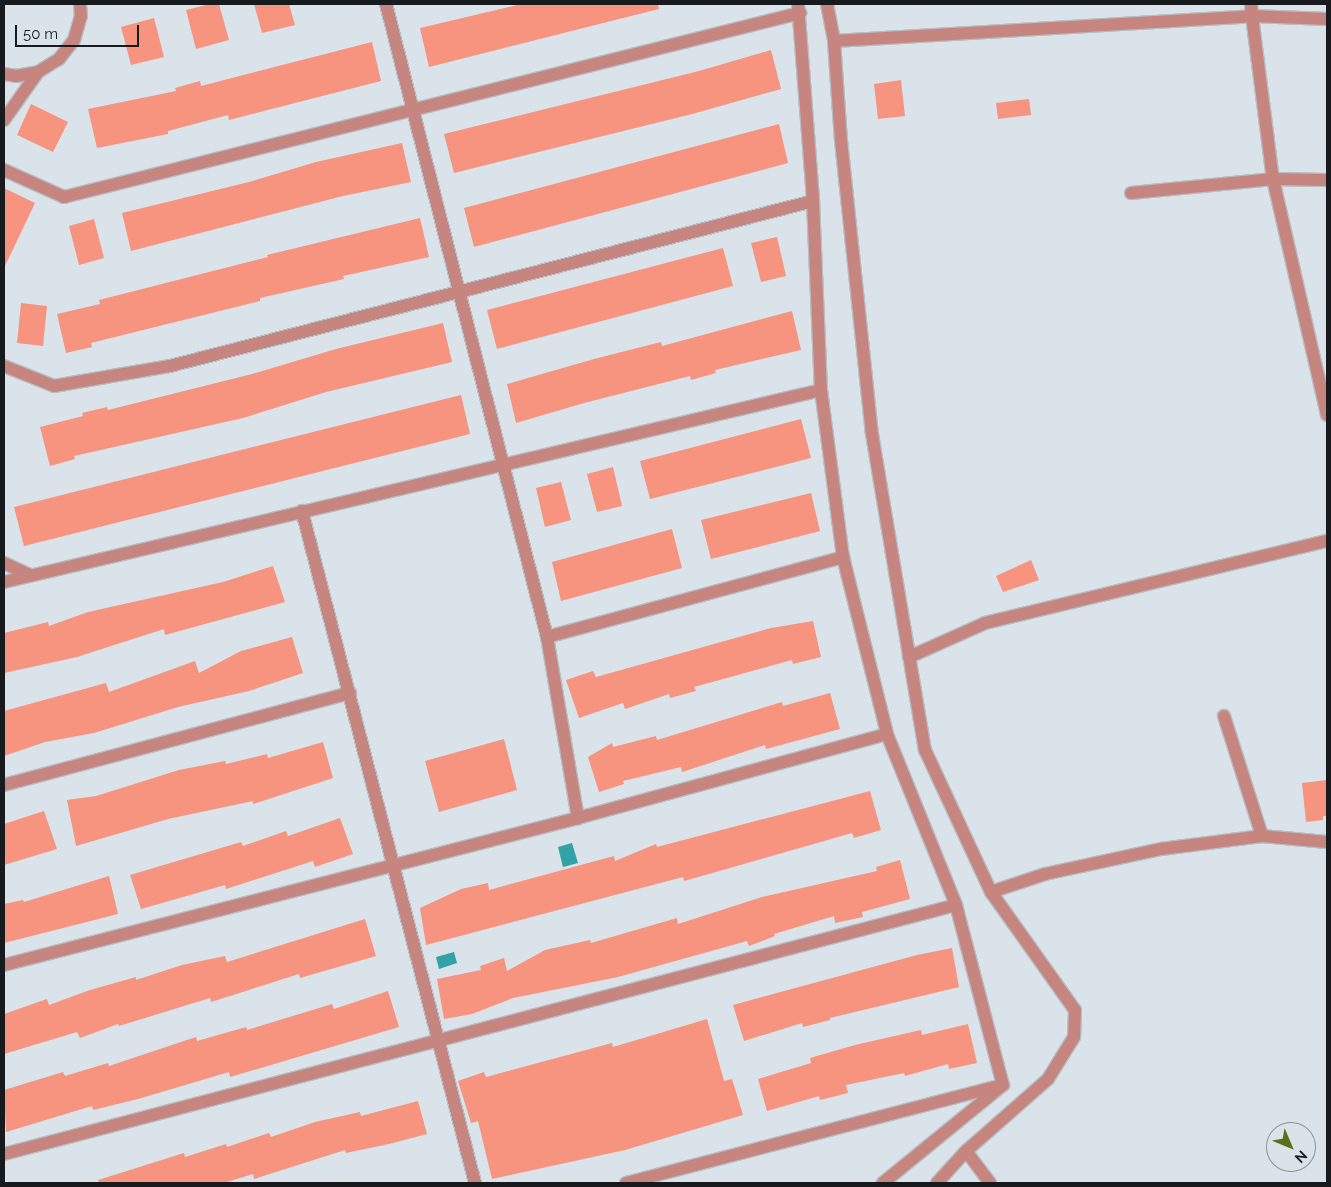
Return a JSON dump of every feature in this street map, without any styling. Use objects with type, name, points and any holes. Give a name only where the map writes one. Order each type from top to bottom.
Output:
[{"type":"street","points":[[4,74],[16,76],[38,72],[59,59],[74,40],[81,16],[80,4]]},
{"type":"street","points":[[386,4],[546,637],[578,818]]},
{"type":"street","points":[[827,4],[834,41],[841,140],[872,434],[925,750],[991,892],[1075,1010],[1074,1036],[1048,1079],[966,1151],[937,1183]]},
{"type":"street","points":[[4,170],[64,197],[413,110],[799,9],[813,201],[821,390],[843,557],[887,734],[956,905],[1003,1085]]},
{"type":"street","points":[[834,41],[1252,10],[1327,19]]},
{"type":"street","points":[[1252,10],[1273,179],[1327,415]]},
{"type":"street","points":[[4,120],[38,72]]},
{"type":"street","points":[[1131,193],[1273,179],[1327,180]]},
{"type":"street","points":[[4,366],[54,386],[170,366],[813,201]]},
{"type":"street","points":[[4,582],[821,390]]},
{"type":"street","points":[[302,511],[350,692],[474,1183]]},
{"type":"street","points":[[909,657],[985,623],[1300,545],[1327,541]]},
{"type":"street","points":[[546,637],[843,557]]},
{"type":"street","points":[[4,563],[30,575]]},
{"type":"street","points":[[4,785],[350,692]]},
{"type":"street","points":[[1224,716],[1262,836]]},
{"type":"street","points":[[4,965],[392,863],[578,818],[887,734]]},
{"type":"street","points":[[991,892],[1045,874],[1126,856],[1262,836],[1327,842]]},
{"type":"street","points":[[4,1154],[956,905]]},
{"type":"street","points":[[626,1183],[1003,1085]]},
{"type":"street","points":[[883,1183],[1003,1085]]},
{"type":"street","points":[[966,1151],[990,1183]]},
{"type":"water","points":[[572,843],[578,863],[563,867],[558,847]]},
{"type":"water","points":[[454,952],[457,963],[439,969],[436,957]]},
{"type":"building","points":[[210,4],[219,4],[229,40],[196,49],[186,10]]},
{"type":"building","points":[[254,4],[289,4],[295,25],[262,33]]},
{"type":"building","points":[[522,4],[658,4],[659,9],[429,67],[420,28]]},
{"type":"building","points":[[154,18],[164,57],[131,65],[121,27]]},
{"type":"building","points":[[372,42],[381,81],[229,120],[228,115],[168,131],[168,134],[97,148],[88,109],[176,91],[175,88],[200,81],[201,86]]},
{"type":"building","points":[[771,50],[781,89],[692,114],[454,173],[444,134],[699,71]]},
{"type":"building","points":[[901,80],[905,116],[878,119],[874,84]]},
{"type":"building","points":[[1029,99],[1031,115],[998,119],[996,103]]},
{"type":"building","points":[[31,104],[68,122],[53,152],[17,135]]},
{"type":"building","points":[[779,124],[788,163],[474,247],[464,208]]},
{"type":"building","points":[[402,143],[411,182],[343,196],[131,251],[122,213],[249,182],[316,162]]},
{"type":"building","points":[[4,188],[35,203],[4,268]]},
{"type":"building","points":[[420,218],[429,257],[343,276],[344,279],[260,298],[260,301],[91,343],[92,347],[66,353],[57,314],[100,304],[99,300],[268,257],[267,255]]},
{"type":"building","points":[[94,219],[104,258],[79,265],[69,226]]},
{"type":"building","points":[[777,237],[786,276],[761,282],[751,243]]},
{"type":"building","points":[[723,248],[733,286],[497,349],[487,310]]},
{"type":"building","points":[[21,303],[47,306],[43,346],[17,343]]},
{"type":"building","points":[[792,311],[801,350],[715,370],[716,373],[691,380],[690,376],[584,403],[516,423],[507,384],[594,359],[661,342],[662,346]]},
{"type":"building","points":[[443,323],[452,362],[326,392],[243,418],[74,456],[75,459],[50,466],[40,427],[83,416],[82,413],[107,407],[108,410],[252,374],[336,349]]},
{"type":"building","points":[[461,395],[470,434],[24,546],[14,507]]},
{"type":"building","points":[[801,419],[811,458],[650,499],[640,461]]},
{"type":"building","points":[[613,467],[622,506],[597,512],[587,474]]},
{"type":"building","points":[[561,482],[571,520],[545,527],[536,488]]},
{"type":"building","points":[[811,493],[820,531],[711,559],[701,520]]},
{"type":"building","points":[[672,529],[682,568],[561,601],[552,562]]},
{"type":"building","points":[[1031,560],[1039,580],[1003,592],[996,576]]},
{"type":"building","points":[[273,566],[285,602],[165,635],[164,629],[77,657],[4,673],[4,633],[48,622],[49,626],[88,612],[223,582]]},
{"type":"building","points":[[813,621],[821,657],[793,664],[792,660],[694,687],[696,691],[670,698],[669,694],[625,709],[623,703],[579,718],[566,680],[593,671],[596,677],[771,628]]},
{"type":"building","points":[[292,637],[303,673],[249,691],[178,707],[94,733],[45,742],[4,756],[4,711],[106,683],[109,692],[195,661],[199,673],[241,651]]},
{"type":"building","points":[[830,693],[840,729],[766,749],[765,745],[682,772],[681,767],[623,781],[624,784],[599,792],[588,757],[612,743],[613,747],[656,736],[657,740],[782,702],[783,706]]},
{"type":"building","points":[[504,739],[517,790],[439,812],[425,761]]},
{"type":"building","points":[[323,742],[333,778],[253,804],[253,801],[168,819],[76,846],[67,800],[96,796],[179,770],[225,761],[226,764],[267,754],[268,758]]},
{"type":"building","points":[[1327,780],[1327,816],[1323,816],[1323,820],[1306,822],[1302,783]]},
{"type":"building","points":[[870,791],[881,830],[854,838],[852,833],[684,881],[683,877],[426,945],[420,908],[461,889],[488,883],[489,890],[614,856],[615,861],[656,844],[657,847]]},
{"type":"building","points":[[44,811],[57,849],[4,865],[4,824]]},
{"type":"building","points":[[340,818],[353,854],[315,867],[313,861],[226,889],[225,885],[141,909],[130,875],[241,842],[243,846],[286,831],[288,836]]},
{"type":"building","points":[[900,860],[910,899],[862,912],[863,917],[835,923],[834,916],[774,934],[775,936],[749,946],[747,941],[618,977],[513,998],[472,1014],[444,1019],[437,979],[481,970],[480,966],[504,958],[507,971],[545,950],[590,940],[591,943],[677,918],[678,924],[762,897],[877,871],[876,867]]},
{"type":"building","points":[[109,876],[118,914],[4,943],[4,904],[23,900],[24,902]]},
{"type":"building","points":[[365,919],[376,956],[300,978],[299,974],[211,1002],[210,998],[119,1026],[118,1024],[80,1038],[77,1032],[4,1054],[4,1014],[47,999],[49,1005],[90,990],[136,977],[136,980],[182,965],[225,956],[227,962]]},
{"type":"building","points":[[952,948],[959,987],[830,1018],[830,1020],[803,1027],[802,1023],[744,1041],[733,1005],[917,955]]},
{"type":"building","points":[[388,991],[399,1027],[230,1077],[229,1072],[138,1099],[93,1110],[92,1106],[6,1132],[4,1090],[63,1072],[65,1076],[108,1063],[109,1066],[196,1037],[197,1041],[246,1027],[247,1030],[332,1004],[334,1009]]},
{"type":"building","points":[[707,1019],[724,1081],[732,1079],[743,1115],[625,1150],[492,1179],[478,1121],[471,1123],[458,1081],[484,1072],[486,1077],[612,1043],[613,1047]]},
{"type":"building","points":[[968,1024],[977,1063],[949,1069],[948,1064],[905,1076],[904,1073],[846,1085],[848,1093],[820,1100],[819,1096],[767,1111],[758,1079],[811,1063],[810,1058],[855,1045],[921,1030],[922,1035]]},
{"type":"building","points":[[418,1101],[427,1134],[346,1153],[345,1150],[254,1179],[253,1174],[224,1183],[99,1183],[98,1180],[184,1153],[185,1157],[226,1144],[227,1147],[269,1133],[271,1137],[315,1122],[360,1112],[361,1116]]}]
